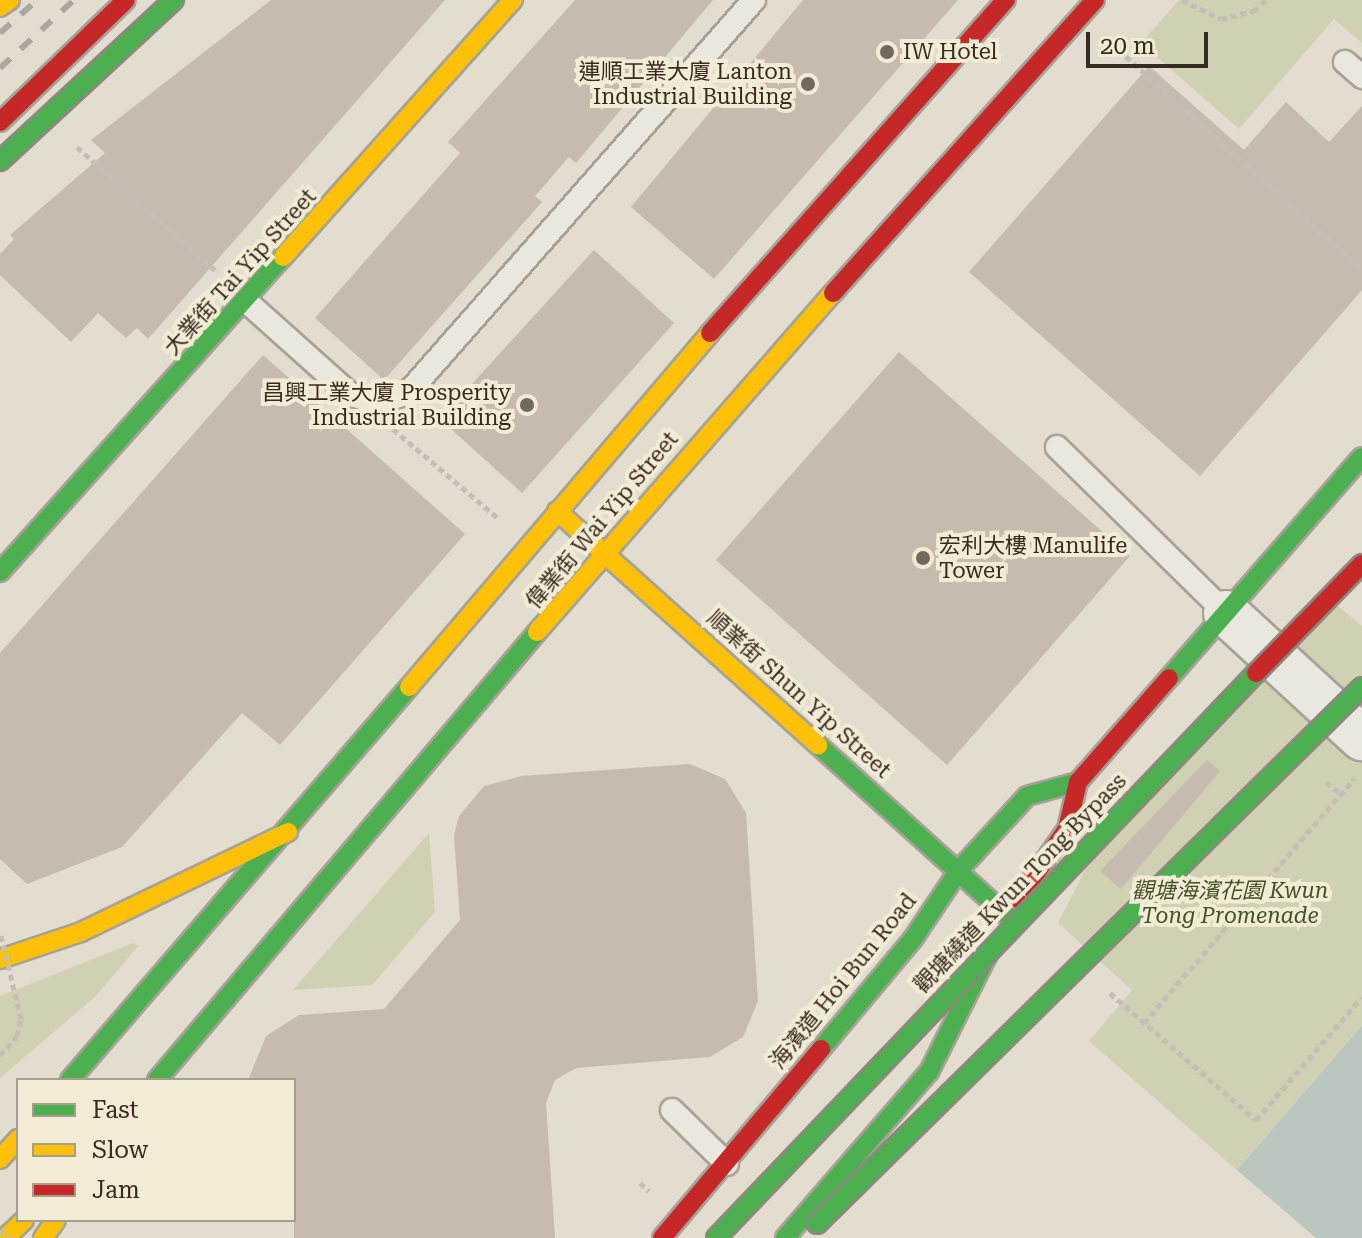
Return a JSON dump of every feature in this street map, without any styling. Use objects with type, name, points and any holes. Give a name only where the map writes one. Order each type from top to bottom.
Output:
[{"type":"main road","points":[[0,7],[10,0]]},
{"type":"main road","points":[[0,122],[126,0]]},
{"type":"main road","points":[[0,161],[174,0]]},
{"type":"main road","points":[[0,151],[81,95],[197,0]]},
{"type":"main road","name":"大業街 Tai Yip Street","points":[[0,572],[247,302],[513,0]]},
{"type":"main road","name":"偉業街 Wai Yip Street","points":[[72,1078],[288,832],[557,511],[1006,0]]},
{"type":"main road","name":"偉業街 Wai Yip Street","points":[[159,1078],[607,554],[1095,0]]},
{"type":"main road","points":[[785,1238],[929,1072],[1006,915],[1067,829],[1078,782],[1362,457]]},
{"type":"main road","name":"順業街 Shun Yip Street","points":[[557,511],[1006,915]]},
{"type":"main road","name":"觀塘繞道 Kwun Tong Bypass","points":[[716,1238],[1362,564]]},
{"type":"main road","points":[[807,1238],[1362,687]]},
{"type":"main road","name":"海濱道 Hoi Bun Road","points":[[662,1238],[913,939],[959,870],[1027,796],[1078,782]]},
{"type":"main road","points":[[0,959],[81,932],[288,832]]},
{"type":"main road","points":[[0,1159],[16,1141]]},
{"type":"main road","points":[[8,1238],[22,1222]]},
{"type":"street","points":[[1226,613],[1362,738]]},
{"type":"lane","points":[[247,302],[359,399],[392,401],[419,382],[754,0]]},
{"type":"lane","points":[[1057,447],[1226,613]]},
{"type":"lane","points":[[672,1110],[727,1164]]},
{"type":"path","points":[[1182,0],[1221,19],[1254,11],[1266,0]]},
{"type":"path","points":[[1081,15],[1362,270]]},
{"type":"path","points":[[77,147],[216,271]]},
{"type":"path","points":[[359,399],[510,529]]},
{"type":"path","points":[[1362,769],[1144,1023],[1256,1120],[1362,997]]},
{"type":"path","points":[[1324,780],[1341,794]]},
{"type":"path","points":[[0,1055],[17,1036],[21,1019],[1,935]]},
{"type":"path","points":[[0,1230],[8,1238]]},
{"type":"green space","points":[[1179,0],[1362,0],[1362,43],[1334,19],[1239,129],[1141,43]]},
{"type":"green space","name":"觀塘海濱花園 Kwun Tong Promenade","points":[[1326,596],[1362,626],[1362,1024],[1237,1170],[1089,1041],[1132,990],[1058,923],[1089,862]]},
{"type":"green space","points":[[429,833],[435,912],[372,985],[293,990]]},
{"type":"green space","points":[[133,943],[138,946],[96,996],[0,1078],[0,996]]},
{"type":"shaded area","points":[[1362,1025],[1362,1238],[1316,1238],[1237,1170]]},
{"type":"building","points":[[271,0],[445,0],[148,339],[137,328],[126,338],[98,313],[71,342],[0,275],[0,254],[14,239],[10,235],[105,153],[91,140]]},
{"type":"building","points":[[575,0],[713,0],[576,163],[569,157],[535,196],[542,202],[384,380],[315,318],[460,153],[448,142]]},
{"type":"building","points":[[803,0],[958,0],[714,279],[631,207]]},
{"type":"building","points":[[1149,66],[1244,150],[1286,102],[1329,142],[1362,106],[1362,290],[1200,476],[969,272]]},
{"type":"building","name":"昌興工業大廈 Prosperity Industrial Building","points":[[594,250],[674,323],[522,493],[440,419]]},
{"type":"building","name":"宏利大樓 Manulife Tower","points":[[899,352],[1130,556],[947,765],[716,560]]},
{"type":"building","points":[[263,355],[465,534],[280,745],[242,713],[122,847],[27,884],[0,859],[0,653]]},
{"type":"building","points":[[1207,760],[1220,771],[1121,889],[1100,871]]},
{"type":"building","points":[[690,764],[725,779],[746,813],[758,1001],[743,1037],[710,1057],[576,1068],[555,1080],[546,1103],[555,1238],[294,1238],[296,1078],[249,1078],[266,1036],[299,1015],[384,1009],[460,920],[454,835],[459,816],[484,786],[522,776]]},
{"type":"railway","points":[[0,33],[37,0]]},
{"type":"railway","points":[[0,68],[74,0]]},
{"type":"traffic: fast","points":[[0,161],[174,0]]},
{"type":"traffic: fast","points":[[0,572],[283,257]]},
{"type":"traffic: fast","points":[[1169,678],[1362,457]]},
{"type":"traffic: fast","points":[[159,1078],[537,632]]},
{"type":"traffic: fast","points":[[716,1238],[1256,673]]},
{"type":"traffic: fast","points":[[72,1078],[409,687]]},
{"type":"traffic: fast","points":[[817,1224],[1362,687]]},
{"type":"traffic: fast","points":[[818,745],[1006,915]]},
{"type":"traffic: fast","points":[[821,1049],[913,939],[959,870],[1027,796],[1078,782]]},
{"type":"traffic: fast","points":[[785,1238],[929,1072],[987,956]]},
{"type":"traffic: slow","points":[[0,7],[10,0]]},
{"type":"traffic: slow","points":[[283,257],[513,0]]},
{"type":"traffic: slow","points":[[537,632],[833,293]]},
{"type":"traffic: slow","points":[[409,687],[710,333]]},
{"type":"traffic: slow","points":[[557,511],[818,745]]},
{"type":"traffic: slow","points":[[0,959],[81,932],[288,832]]},
{"type":"traffic: slow","points":[[0,1159],[16,1141]]},
{"type":"traffic: slow","points":[[5,1238],[22,1222]]},
{"type":"traffic: slow","points":[[43,1238],[55,1222]]},
{"type":"traffic: jam","points":[[0,122],[126,0]]},
{"type":"traffic: jam","points":[[710,333],[1006,0]]},
{"type":"traffic: jam","points":[[833,293],[1095,0]]},
{"type":"traffic: jam","points":[[1256,673],[1362,564]]},
{"type":"traffic: jam","points":[[1018,899],[1067,829],[1078,782],[1169,678]]},
{"type":"traffic: jam","points":[[662,1238],[821,1049]]},
{"type":"place","name":"IW Hotel","points":[[887,52]]},
{"type":"place","name":"連順工業大廈 Lanton Industrial Building","points":[[808,84]]},
{"type":"place","name":"昌興工業大廈 Prosperity Industrial Building","points":[[527,405]]},
{"type":"place","name":"宏利大樓 Manulife Tower","points":[[923,558]]}]
